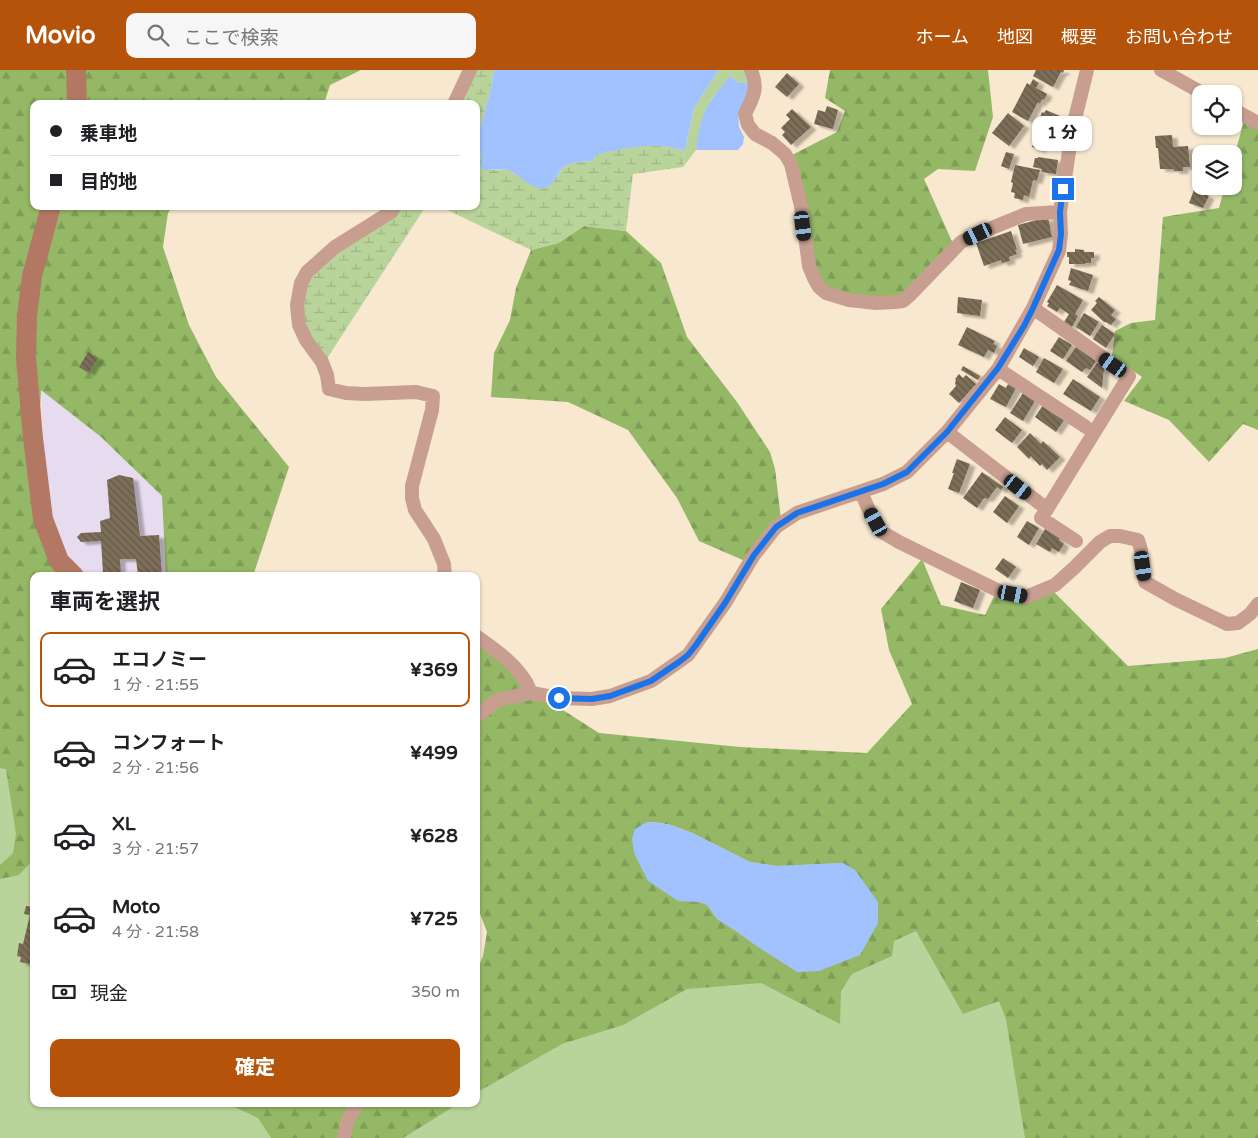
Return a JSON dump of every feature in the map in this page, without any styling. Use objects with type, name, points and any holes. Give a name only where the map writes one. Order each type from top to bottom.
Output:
[{"type":"street","points":[[76,70],[77,100]]},
{"type":"street","points":[[456,100],[470,70]]},
{"type":"street","points":[[751,70],[755,79],[755,92],[745,114],[748,125],[755,134],[772,143],[785,154],[792,164],[809,266],[819,286],[826,293],[849,300],[876,303],[902,301],[961,242],[994,226],[1026,214],[1060,212]]},
{"type":"street","points":[[480,714],[497,700],[531,693],[559,698],[592,699],[610,696],[651,681],[688,655],[725,603],[754,555],[776,527],[797,513],[883,484],[907,472],[947,432],[998,368],[1024,326],[1059,250],[1061,234],[1060,212],[1072,131],[1087,70]]},
{"type":"street","points":[[1161,70],[1192,87]]},
{"type":"street","points":[[1242,114],[1258,123]]},
{"type":"street","points":[[50,210],[32,276],[27,316],[26,357],[33,438],[43,518],[59,561],[70,572]]},
{"type":"street","points":[[393,210],[335,247],[307,272],[298,294],[297,315],[299,325],[306,340],[322,362],[327,375],[329,389],[346,393],[416,392],[433,396],[432,410],[412,486],[412,498],[414,510],[434,539],[444,564],[445,572]]},
{"type":"street","points":[[1033,308],[1129,376],[1041,518],[1076,541]]},
{"type":"street","points":[[998,368],[1086,427]]},
{"type":"street","points":[[947,432],[1047,509]]},
{"type":"street","points":[[861,492],[882,532],[1001,592],[1026,597],[1055,585],[1100,542],[1110,536],[1120,536],[1138,540],[1145,582],[1175,599],[1226,624],[1238,623],[1250,614],[1258,604]]},
{"type":"street","points":[[480,639],[512,665],[524,679],[531,693]]},
{"type":"street","points":[[344,1138],[347,1122],[355,1107]]},
{"type":"shaded area","points":[[41,390],[101,437],[162,496],[166,572],[76,572],[72,568],[52,525],[44,455]]},
{"type":"green space","points":[[0,70],[361,70],[330,85],[325,100],[30,100],[30,210],[170,210],[168,213],[163,247],[189,325],[216,377],[289,467],[254,572],[166,572],[162,496],[101,437],[41,390],[35,513],[59,572],[30,572],[30,863],[19,875],[0,879],[0,865],[13,853],[16,834],[6,769],[0,768]]},
{"type":"green space","points":[[474,70],[494,70],[480,129],[480,100],[464,100]]},
{"type":"green space","points":[[719,70],[747,70],[750,83],[737,82],[732,77],[712,98],[704,114],[696,150],[683,167],[694,108]]},
{"type":"green space","points":[[830,70],[988,70],[993,117],[975,171],[938,169],[924,179],[954,246],[898,298],[838,295],[817,279],[790,156],[837,132],[845,111],[825,98]]},
{"type":"green space","points":[[1244,121],[1258,128],[1258,430],[1243,424],[1209,462],[1169,420],[1124,401],[1142,377],[1112,356],[1115,331],[1131,323],[1155,320],[1163,217],[1219,208],[1223,195],[1242,195],[1242,145],[1237,145],[1240,135],[1242,135]]},
{"type":"green space","points":[[654,146],[685,150],[683,167],[633,174],[626,231],[584,226],[558,243],[531,250],[447,210],[480,210],[480,147],[481,168],[484,170],[508,170],[537,187],[554,181],[562,169],[569,164],[593,161],[596,155],[612,151]]},
{"type":"green space","points":[[396,210],[423,210],[326,360],[309,338],[301,303],[312,271]]},
{"type":"green space","points":[[584,226],[626,231],[661,263],[687,337],[737,402],[770,452],[775,469],[781,519],[745,561],[699,541],[677,498],[628,430],[568,402],[491,397],[494,353],[510,320],[516,288],[531,250],[558,243]]},
{"type":"green space","points":[[0,533],[31,572],[30,1107],[480,1107],[480,1029],[612,932],[758,829],[859,855],[1183,1138],[0,1138]]},
{"type":"green space","points":[[922,559],[941,605],[985,615],[995,594],[1054,592],[1128,666],[1225,658],[1258,649],[1258,1138],[1025,1138],[1006,1019],[999,1001],[963,1014],[916,931],[894,941],[892,956],[852,974],[841,991],[840,1024],[761,983],[687,989],[623,1025],[562,1044],[480,1091],[480,963],[487,932],[480,914],[480,645],[508,668],[522,684],[599,733],[740,747],[867,753],[912,704],[889,650],[881,609]],"holes":[[[653,822],[671,825],[692,833],[750,862],[777,866],[843,863],[758,947],[717,919],[707,905],[699,902],[645,823]]]},
{"type":"green space","points":[[234,1107],[453,1107],[403,1138],[271,1138],[258,1118]]},
{"type":"water","points":[[494,70],[719,70],[694,108],[685,150],[664,146],[645,146],[596,155],[593,161],[577,162],[566,166],[561,170],[554,182],[545,188],[530,185],[507,170],[484,170],[481,168],[480,129]]},
{"type":"water","points":[[729,77],[732,77],[737,82],[750,83],[748,96],[738,113],[739,127],[744,137],[743,144],[738,150],[696,150],[702,118],[706,109]]},
{"type":"water","points":[[653,822],[671,825],[692,833],[750,862],[777,866],[843,863],[855,870],[878,902],[878,923],[860,955],[819,971],[797,972],[717,919],[707,905],[699,902],[678,901],[648,881],[634,853],[632,839],[635,829],[645,823]]},
{"type":"building","points":[[1036,70],[1064,70],[1053,87],[1033,76]]},
{"type":"building","points":[[787,73],[799,84],[787,97],[775,87]]},
{"type":"building","points":[[1033,79],[1039,83],[1036,88],[1047,94],[1040,104],[1038,102],[1028,121],[1012,112],[1027,83],[1030,85]]},
{"type":"building","points":[[827,106],[838,110],[833,129],[814,124],[818,110],[825,112]]},
{"type":"building","points":[[792,109],[811,127],[791,145],[782,135],[785,132],[781,128],[790,119],[786,115]]},
{"type":"building","points":[[1046,110],[1062,117],[1052,142],[1044,139],[1040,150],[1032,147],[1037,134],[1034,133],[1042,112],[1044,113]]},
{"type":"building","points":[[1008,113],[1024,126],[1009,146],[992,133]]},
{"type":"building","points":[[1172,135],[1173,147],[1188,146],[1190,167],[1183,167],[1183,171],[1160,169],[1155,136]]},
{"type":"building","points":[[1006,152],[1014,154],[1009,169],[1001,166]]},
{"type":"building","points":[[1035,158],[1058,160],[1056,174],[1041,172],[1042,169],[1033,167]]},
{"type":"building","points":[[1015,165],[1040,170],[1037,181],[1033,180],[1029,197],[1024,195],[1023,200],[1014,198],[1015,193],[1011,192]]},
{"type":"building","points":[[1192,195],[1209,196],[1203,208],[1189,203]]},
{"type":"building","points":[[1048,217],[1052,237],[1023,244],[1018,225]]},
{"type":"building","points":[[1011,231],[1017,254],[1009,257],[1010,261],[1002,263],[1001,260],[984,266],[976,243]]},
{"type":"building","points":[[1075,249],[1084,250],[1084,252],[1094,252],[1094,258],[1091,258],[1091,263],[1069,264],[1067,252],[1075,252]]},
{"type":"building","points":[[1071,268],[1093,275],[1088,291],[1069,285],[1071,281],[1068,280]]},
{"type":"building","points":[[1057,285],[1083,300],[1075,314],[1078,316],[1072,327],[1064,322],[1069,314],[1060,308],[1057,312],[1047,306],[1049,303],[1047,302]]},
{"type":"building","points":[[958,297],[982,300],[980,316],[957,313]]},
{"type":"building","points":[[1099,297],[1115,310],[1111,315],[1116,319],[1111,325],[1104,322],[1091,310]]},
{"type":"building","points":[[1084,313],[1099,322],[1090,336],[1076,327]]},
{"type":"building","points":[[1102,325],[1115,334],[1106,348],[1093,339]]},
{"type":"building","points":[[967,327],[995,341],[993,344],[997,346],[994,353],[988,350],[984,357],[958,345]]},
{"type":"building","points":[[1059,337],[1072,345],[1063,359],[1050,351]]},
{"type":"building","points":[[1076,347],[1096,361],[1090,370],[1086,368],[1082,372],[1066,361]]},
{"type":"building","points":[[1024,348],[1039,357],[1033,366],[1019,357]]},
{"type":"building","points":[[88,352],[98,358],[89,373],[79,367]]},
{"type":"building","points":[[1044,358],[1063,369],[1054,383],[1036,372]]},
{"type":"building","points":[[1097,363],[1104,368],[1102,388],[1087,377]]},
{"type":"building","points":[[963,366],[980,376],[978,380],[961,370]]},
{"type":"building","points":[[959,374],[963,378],[966,375],[976,384],[959,403],[949,394],[956,386],[955,379]]},
{"type":"building","points":[[1073,379],[1100,397],[1091,411],[1063,394]]},
{"type":"building","points":[[999,384],[1006,388],[1008,384],[1016,388],[1006,407],[990,399]]},
{"type":"building","points":[[1023,393],[1035,401],[1023,421],[1010,413]]},
{"type":"building","points":[[1043,405],[1064,420],[1056,432],[1035,417]]},
{"type":"building","points":[[1005,417],[1022,430],[1012,443],[995,430]]},
{"type":"building","points":[[1030,433],[1041,444],[1043,441],[1060,457],[1047,470],[1042,464],[1040,466],[1031,456],[1029,459],[1017,447]]},
{"type":"building","points":[[957,459],[970,464],[959,493],[948,489]]},
{"type":"building","points":[[982,472],[1003,487],[1001,490],[997,487],[988,499],[984,498],[977,508],[963,498]]},
{"type":"building","points":[[119,475],[133,478],[140,536],[159,535],[162,572],[138,572],[136,559],[120,559],[121,572],[103,572],[101,541],[81,542],[77,537],[81,533],[101,532],[100,521],[110,518],[107,480]]},
{"type":"building","points":[[1005,496],[1019,506],[1007,523],[993,512]]},
{"type":"building","points":[[1027,521],[1039,528],[1029,545],[1017,537]]},
{"type":"building","points":[[1045,529],[1060,538],[1059,540],[1064,544],[1059,552],[1052,548],[1050,552],[1036,544]]},
{"type":"building","points":[[1003,558],[1016,567],[1008,578],[995,569]]},
{"type":"building","points":[[961,582],[980,590],[973,608],[954,601]]},
{"type":"building","points":[[26,906],[30,906],[30,915],[24,914]]},
{"type":"building","points":[[30,915],[30,964],[20,962],[21,957],[17,956],[19,943],[23,944]]},
{"type":"route","points":[[559,698],[592,699],[610,696],[651,681],[679,662],[696,645],[725,603],[754,555],[776,527],[797,513],[883,484],[907,472],[947,432],[998,368],[1033,308],[1059,250],[1063,189]]}]
